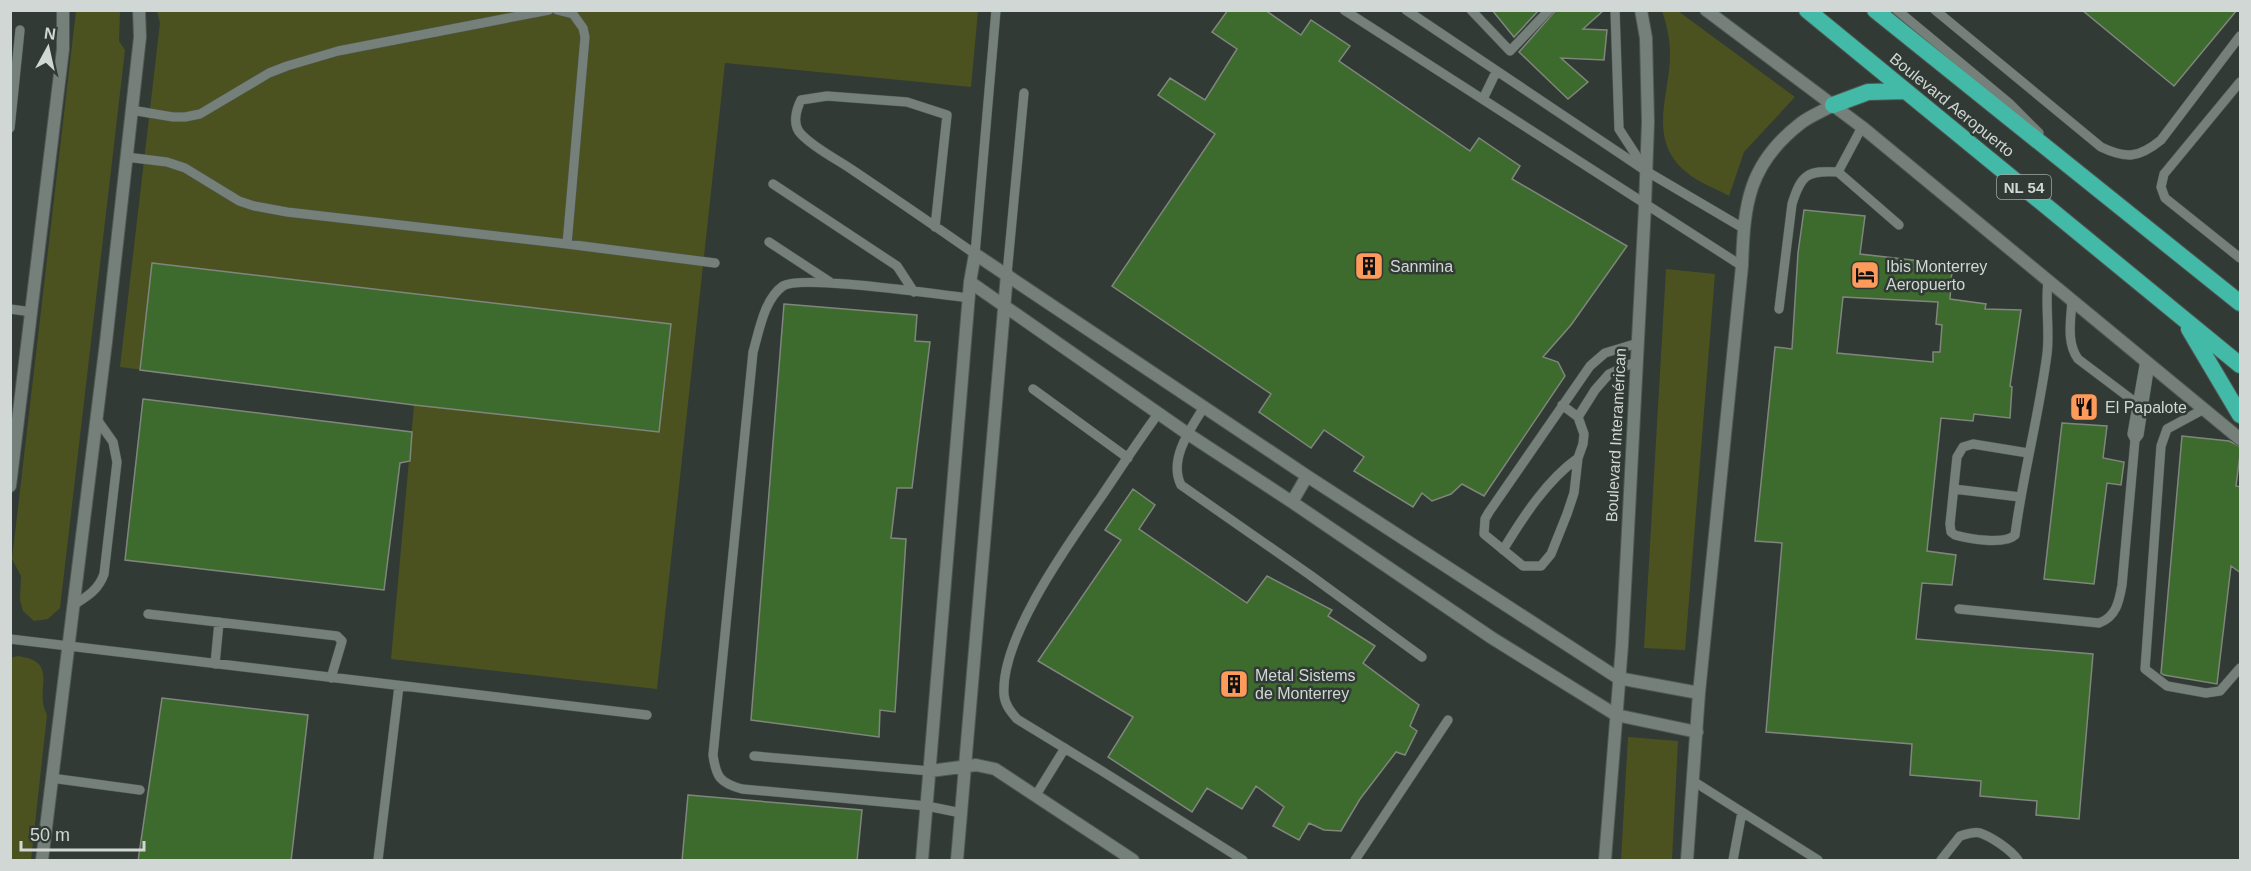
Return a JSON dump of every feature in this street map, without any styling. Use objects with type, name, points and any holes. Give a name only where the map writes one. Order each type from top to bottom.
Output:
[{"type":"highway","name":"Boulevard Aeropuerto","points":[[1807,10],[2241,365]]},
{"type":"highway","name":"Boulevard Aeropuerto","points":[[1875,10],[2241,303]]},
{"type":"highway","points":[[1833,105],[1868,92],[1906,91]]},
{"type":"highway","points":[[2183,318],[2241,415]]},
{"type":"street","points":[[10,486],[63,49],[63,10]]},
{"type":"street","points":[[42,861],[140,38],[139,10]]},
{"type":"street","name":"Boulevard Interamérican","points":[[1605,861],[1622,645],[1645,206],[1648,122],[1646,38],[1641,10]]},
{"type":"street","points":[[1706,10],[1862,127],[2241,439]]},
{"type":"street","points":[[1687,861],[1699,693],[1742,267],[1743,228],[1758,170],[1775,147],[1802,122],[1833,105]]},
{"type":"street","points":[[922,861],[970,282],[975,254],[1307,476],[1618,678],[1699,693]]},
{"type":"street","points":[[957,861],[1007,274]]},
{"type":"street","points":[[970,282],[1158,414],[1492,638],[1616,715],[1697,732]]},
{"type":"street","points":[[1292,502],[1307,476]]},
{"type":"street","points":[[930,771],[976,765],[996,769],[1133,861]]},
{"type":"lane","points":[[131,110],[173,117],[200,114],[269,73],[297,63],[338,51],[549,10]]},
{"type":"lane","points":[[556,10],[573,14],[583,28],[585,37],[567,243]]},
{"type":"lane","points":[[935,227],[947,115],[907,102],[827,96],[801,100],[796,109],[796,120],[800,133],[935,227],[975,254],[996,10]]},
{"type":"lane","points":[[1344,10],[1742,267]]},
{"type":"lane","points":[[1406,10],[1646,171],[1743,228]]},
{"type":"lane","points":[[1472,10],[1510,51],[1549,10]]},
{"type":"lane","points":[[1615,10],[1619,129],[1646,171]]},
{"type":"lane","points":[[1897,10],[2026,118],[2053,152]]},
{"type":"lane","points":[[1935,10],[2101,147],[2113,153],[2130,156],[2148,151],[2161,140],[2241,36]]},
{"type":"lane","points":[[10,128],[20,30]]},
{"type":"lane","points":[[1483,99],[1496,72]]},
{"type":"lane","points":[[2241,82],[2164,174],[2161,187],[2165,198],[2241,258]]},
{"type":"lane","points":[[1007,274],[1024,93]]},
{"type":"lane","points":[[1838,172],[1862,127]]},
{"type":"lane","points":[[126,157],[167,162],[185,168],[239,201],[287,213],[567,243],[715,263]]},
{"type":"lane","points":[[1779,309],[1792,204],[1801,180],[1809,173],[1838,172],[1899,225]]},
{"type":"lane","points":[[773,183],[897,266],[914,292]]},
{"type":"lane","points":[[769,242],[832,284]]},
{"type":"lane","points":[[2028,453],[1973,444],[1963,447],[1957,457],[1950,528],[1955,535],[1997,540],[2013,538],[2015,535],[2047,353],[2045,302],[2048,281]]},
{"type":"lane","points":[[961,813],[927,806],[742,789],[730,786],[720,779],[713,755],[753,352],[769,305],[776,292],[785,285],[804,282],[969,298]]},
{"type":"lane","points":[[2072,300],[2070,342],[2073,352],[2078,359],[2140,407]]},
{"type":"lane","points":[[10,309],[32,312]]},
{"type":"lane","points":[[1562,405],[1578,417],[1584,434],[1578,458],[1574,493],[1551,554],[1541,566],[1523,566],[1484,534],[1485,519],[1562,405],[1596,359],[1605,353],[1638,343]]},
{"type":"lane","points":[[1578,417],[1595,390],[1609,374],[1637,361]]},
{"type":"lane","points":[[1959,609],[2099,623],[2107,620],[2117,606],[2122,585],[2134,440],[2132,434],[2140,407],[2147,362]]},
{"type":"lane","points":[[1033,389],[1128,458]]},
{"type":"lane","points":[[1204,407],[1188,434],[1177,463],[1176,476],[1180,485],[1310,575],[1422,657]]},
{"type":"lane","points":[[2204,409],[2168,429],[2161,446],[2145,669],[2167,686],[2206,693],[2220,691],[2241,668]]},
{"type":"lane","points":[[1158,414],[1051,570],[1022,626],[1012,651],[1005,679],[1004,696],[1007,707],[1017,719],[1243,861]]},
{"type":"lane","points":[[72,606],[95,591],[104,574],[117,462],[113,442],[96,418]]},
{"type":"lane","points":[[1503,550],[1561,469],[1578,458]]},
{"type":"lane","points":[[1954,489],[2020,497]]},
{"type":"lane","points":[[148,614],[337,636],[342,641],[331,678]]},
{"type":"lane","points":[[215,664],[219,622]]},
{"type":"lane","points":[[10,639],[647,715]]},
{"type":"lane","points":[[378,861],[399,686]]},
{"type":"lane","points":[[1355,861],[1448,720]]},
{"type":"lane","points":[[1036,795],[1065,748]]},
{"type":"lane","points":[[754,756],[930,771]]},
{"type":"lane","points":[[51,778],[140,790]]},
{"type":"lane","points":[[1693,781],[1818,861]]},
{"type":"lane","points":[[1733,861],[1742,812]]},
{"type":"lane","points":[[1941,861],[1960,836],[1980,833],[2008,851],[2018,861]]},
{"type":"green space","points":[[76,11],[120,11],[119,41],[125,50],[60,608],[48,619],[34,621],[23,611],[20,600],[21,576],[12,559]]},
{"type":"green space","points":[[157,11],[978,11],[971,87],[725,63],[657,689],[391,659],[414,405],[120,367],[160,23]]},
{"type":"green space","points":[[1662,11],[1678,11],[1795,97],[1744,152],[1729,196],[1685,171],[1673,158],[1666,144],[1663,114],[1670,52]]},
{"type":"green space","points":[[1666,269],[1715,274],[1685,650],[1644,648]]},
{"type":"green space","points":[[18,656],[31,659],[39,664],[42,670],[43,705],[47,715],[31,860],[11,860],[10,658]]},
{"type":"green space","points":[[1628,737],[1678,741],[1672,860],[1621,860]]},
{"type":"building","name":"Sanmina","points":[[1228,10],[1265,10],[1301,35],[1311,20],[1350,46],[1339,61],[1470,151],[1479,138],[1520,166],[1512,179],[1627,246],[1571,325],[1543,357],[1558,362],[1565,376],[1484,496],[1462,484],[1451,494],[1432,501],[1422,493],[1413,507],[1354,471],[1364,457],[1324,430],[1311,448],[1259,412],[1271,394],[1112,286],[1215,134],[1158,95],[1170,78],[1205,100],[1237,49],[1212,32]]},
{"type":"building","points":[[1492,10],[1539,10],[1514,37]]},
{"type":"building","points":[[1556,10],[1604,10],[1583,29],[1607,30],[1604,60],[1561,58],[1588,82],[1568,99],[1519,52]]},
{"type":"building","points":[[2082,10],[2237,10],[2174,86]]},
{"type":"building","points":[[1804,210],[1865,216],[1860,254],[1930,262],[1945,269],[1952,269],[1950,299],[1986,304],[1985,309],[2021,310],[2010,386],[2012,387],[2010,418],[1974,414],[1973,421],[1941,418],[1927,551],[1956,555],[1952,585],[1922,583],[1916,639],[2093,654],[2079,819],[2036,815],[2037,801],[1980,796],[1981,781],[1910,775],[1912,744],[1766,732],[1782,543],[1755,541],[1775,347],[1792,349],[1798,253]],"holes":[[[1843,297],[1938,302],[1936,324],[1942,325],[1940,352],[1933,352],[1933,362],[1837,353]]]},
{"type":"building","points":[[152,263],[671,324],[659,432],[414,405],[140,370]]},
{"type":"building","points":[[784,304],[917,315],[915,341],[930,342],[912,488],[897,488],[891,538],[906,539],[895,712],[880,710],[879,737],[751,720]]},
{"type":"building","points":[[143,399],[412,432],[410,461],[400,463],[384,590],[125,560]]},
{"type":"building","points":[[2062,423],[2107,426],[2103,458],[2124,462],[2121,485],[2107,483],[2094,584],[2044,579]]},
{"type":"building","points":[[2182,436],[2229,441],[2241,447],[2236,486],[2241,487],[2241,573],[2231,566],[2217,684],[2161,673]]},
{"type":"building","name":"Metal Sistems de Monterrey","points":[[1133,489],[1155,505],[1139,529],[1247,603],[1267,576],[1332,610],[1328,616],[1375,646],[1363,663],[1419,705],[1410,726],[1417,731],[1405,755],[1396,752],[1360,799],[1341,831],[1324,830],[1309,823],[1299,840],[1273,826],[1284,807],[1256,786],[1242,809],[1207,788],[1192,812],[1108,757],[1133,717],[1038,661],[1121,540],[1105,530]]},
{"type":"building","points":[[162,698],[308,715],[291,861],[138,861]]},
{"type":"building","points":[[688,795],[862,810],[857,861],[682,861]]},
{"type":"place","name":"Sanmina","points":[[1369,266]]},
{"type":"place","name":"Ibis Monterrey Aeropuerto","points":[[1865,275]]},
{"type":"place","name":"El Papalote","points":[[2084,407]]},
{"type":"place","name":"Metal Sistems de Monterrey","points":[[1234,684]]}]
